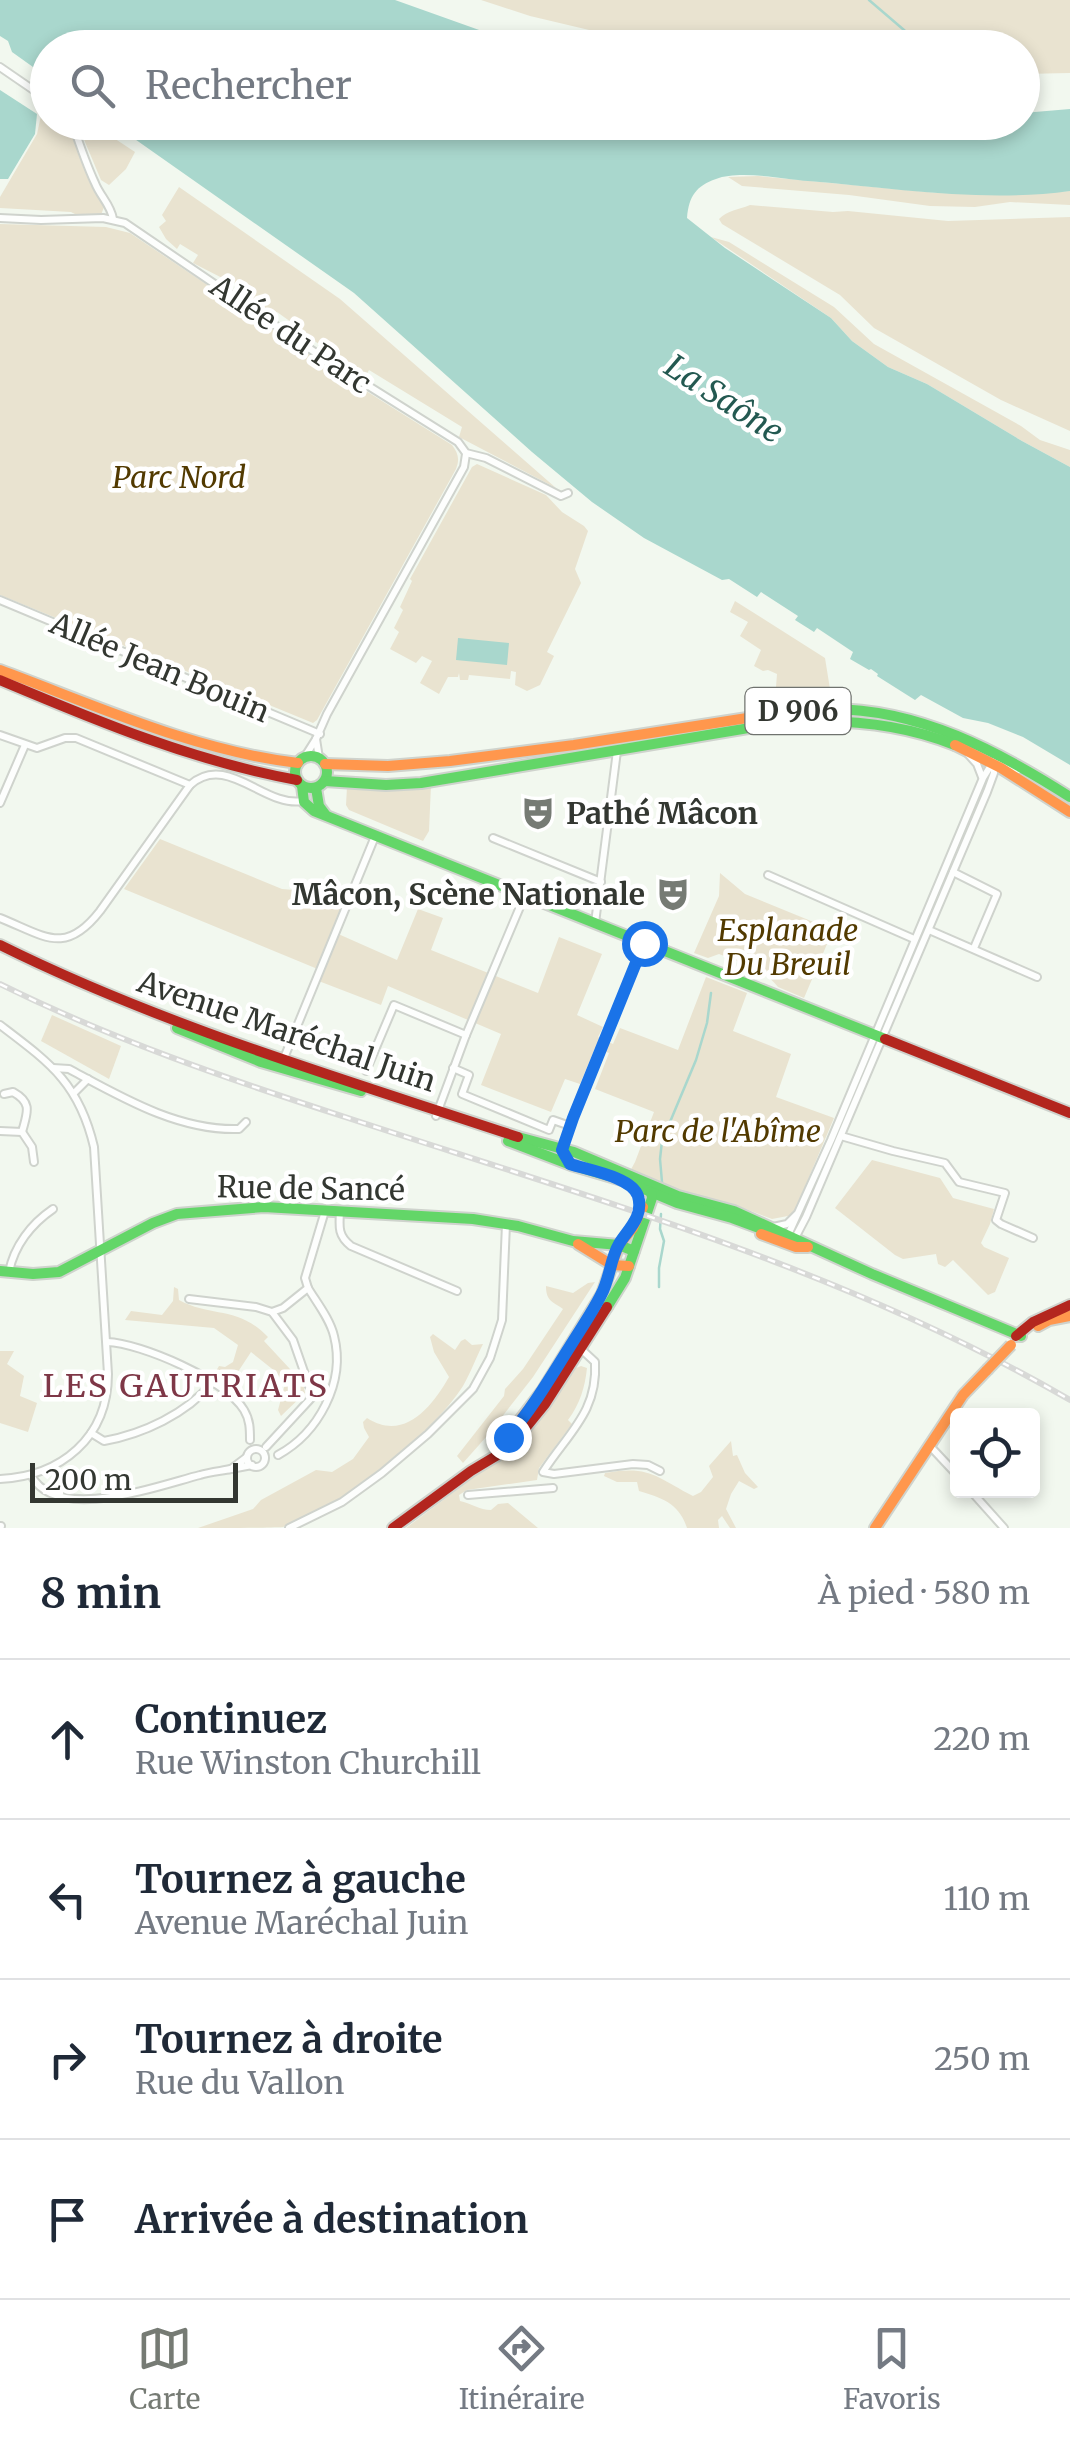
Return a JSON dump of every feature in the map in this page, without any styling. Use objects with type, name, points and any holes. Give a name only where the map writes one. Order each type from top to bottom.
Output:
[{"type":"main road","points":[[0,670],[180,736],[256,758],[322,761],[328,772],[320,784],[319,806],[325,814]]},
{"type":"main road","points":[[0,680],[170,750],[300,783],[320,784]]},
{"type":"main road","name":"D 906","points":[[322,761],[345,766],[422,765],[780,712],[857,710],[898,716],[992,750],[1070,797]]},
{"type":"main road","name":"D 906","points":[[320,784],[421,782],[780,723],[834,719],[898,727],[960,747],[993,762],[1070,812]]},
{"type":"main road","points":[[301,761],[296,770],[301,794],[307,807],[315,812],[1070,1113]]},
{"type":"main road","name":"Avenue Maréchal Juin","points":[[0,948],[154,1012],[570,1164],[734,1211],[789,1239]]},
{"type":"main road","name":"Avenue Maréchal Juin","points":[[0,948],[99,996],[261,1062],[562,1150]]},
{"type":"main road","name":"Avenue Maréchal Juin","points":[[516,1144],[574,1152],[656,1191],[789,1239]]},
{"type":"main road","points":[[562,1150],[570,1164]]},
{"type":"main road","points":[[394,1528],[496,1456],[545,1404],[602,1294],[618,1244],[638,1227],[638,1194],[622,1180]]},
{"type":"main road","points":[[576,1347],[612,1303],[625,1278],[647,1196],[656,1191]]},
{"type":"main road","name":"Rue de Sancé","points":[[4,1271],[59,1272],[100,1248],[177,1214],[264,1207],[506,1224],[573,1241],[618,1244],[634,1251]]},
{"type":"main road","points":[[789,1239],[796,1247],[811,1246],[1001,1326],[1020,1324],[1070,1306]]},
{"type":"main road","name":"Rue de Sancé","points":[[573,1241],[612,1264],[629,1266]]},
{"type":"main road","points":[[875,1528],[963,1395],[1016,1340],[1049,1313]]},
{"type":"main road","points":[[1016,1340],[1050,1320],[1070,1316]]},
{"type":"main road","points":[[1001,1326],[1016,1340]]},
{"type":"street","points":[[0,67],[30,88]]},
{"type":"street","points":[[0,218],[113,219],[97,190],[78,140]]},
{"type":"street","name":"Allée du Parc","points":[[113,219],[134,228],[344,372],[458,442],[466,453],[486,458],[561,496],[568,492]]},
{"type":"street","points":[[301,761],[464,467],[466,453]]},
{"type":"street","name":"Allée Jean Bouin","points":[[0,600],[319,734]]},
{"type":"street","points":[[319,734],[322,761]]},
{"type":"street","points":[[0,735],[37,748],[76,738],[190,785]]},
{"type":"street","points":[[0,802],[4,783],[25,745]]},
{"type":"street","points":[[960,747],[977,764],[982,778]]},
{"type":"street","points":[[789,1239],[987,792],[994,773],[992,750]]},
{"type":"street","points":[[596,923],[616,751]]},
{"type":"street","points":[[789,1239],[806,1217],[841,1136],[914,939],[982,778],[993,762]]},
{"type":"street","points":[[993,762],[1043,779]]},
{"type":"street","points":[[0,918],[50,937],[77,935],[100,911],[198,778],[214,773],[241,780],[287,801],[303,801]]},
{"type":"street","points":[[987,792],[998,779],[1013,774]]},
{"type":"street","points":[[284,1060],[376,834]]},
{"type":"street","points":[[493,838],[601,882]]},
{"type":"street","points":[[953,872],[997,894],[974,948]]},
{"type":"street","points":[[768,875],[914,939]]},
{"type":"street","points":[[437,1113],[526,894]]},
{"type":"street","points":[[929,930],[1037,978]]},
{"type":"street","points":[[562,1150],[644,943]]},
{"type":"street","points":[[366,1071],[394,1005],[466,1035]]},
{"type":"street","points":[[0,1024],[53,1068],[74,1094],[88,1122],[94,1148],[108,1388],[91,1434],[66,1458],[30,1476],[0,1479]]},
{"type":"street","points":[[53,1068],[69,1070],[188,1123],[229,1130],[239,1129],[246,1122]]},
{"type":"street","points":[[453,1068],[470,1075],[462,1094],[549,1130],[554,1120],[570,1126]]},
{"type":"street","points":[[74,1094],[88,1079]]},
{"type":"street","points":[[4,1094],[13,1092],[27,1102],[22,1132],[32,1147],[34,1162]]},
{"type":"street","points":[[0,1131],[22,1132]]},
{"type":"street","points":[[841,1136],[945,1163],[960,1182],[1005,1193],[996,1220],[1033,1238]]},
{"type":"street","points":[[771,1228],[787,1224],[801,1206]]},
{"type":"street","points":[[4,1271],[41,1217],[53,1209]]},
{"type":"street","points":[[232,1469],[249,1454],[278,1455],[290,1448],[324,1411],[333,1384],[334,1336],[306,1278],[325,1209]]},
{"type":"street","points":[[340,1210],[340,1234],[351,1246],[457,1291]]},
{"type":"street","points":[[806,1217],[811,1246]]},
{"type":"street","points":[[289,1528],[342,1502],[382,1473],[473,1388],[499,1334],[506,1224]]},
{"type":"street","points":[[272,1312],[308,1288]]},
{"type":"street","points":[[189,1299],[272,1312],[293,1340],[309,1386],[315,1394],[328,1398]]},
{"type":"street","points":[[106,1342],[122,1342],[153,1352],[225,1391],[241,1405],[250,1426],[252,1465]]},
{"type":"street","points":[[576,1347],[594,1362],[593,1394],[589,1408],[543,1472],[633,1464],[660,1471]]},
{"type":"street","points":[[91,1434],[104,1441],[144,1429],[186,1406],[212,1384]]},
{"type":"street","points":[[30,1476],[42,1491],[72,1499],[102,1498],[256,1466],[315,1394]]},
{"type":"street","points":[[250,1440],[263,1453]]},
{"type":"street","points":[[929,1444],[950,1467]]},
{"type":"street","points":[[468,1494],[553,1488]]},
{"type":"street","points":[[977,1498],[1004,1528]]},
{"type":"green space","points":[[481,0],[1070,0],[1070,73],[1040,74],[1040,30],[589,30]]},
{"type":"green space","points":[[33,140],[74,140],[104,207],[101,215],[81,217],[71,212],[0,208],[0,197]]},
{"type":"green space","points":[[84,140],[117,140],[135,152],[126,169],[109,185],[101,180]]},
{"type":"green space","points":[[758,176],[938,193],[1070,191],[1070,205],[1010,202],[975,207],[930,206],[742,186],[728,177]]},
{"type":"green space","points":[[179,187],[340,299],[556,488],[459,437],[462,427],[369,370],[365,377],[290,328],[291,322],[277,312],[273,317],[254,303],[247,287],[193,263],[198,255],[180,244],[177,249],[159,227],[166,221],[162,215]]},
{"type":"green space","points":[[750,205],[948,221],[1070,217],[1070,431],[1001,400],[874,328],[840,295],[719,219]]},
{"type":"green space","name":"Parc Nord","points":[[0,224],[106,227],[130,233],[454,448],[456,469],[313,723],[0,595]]},
{"type":"green space","points":[[711,237],[729,242],[834,307],[874,344],[1040,440],[1070,450],[1070,467],[927,384],[888,367],[852,341],[831,318]]},
{"type":"green space","points":[[477,464],[546,495],[562,512],[584,526],[588,531],[575,569],[581,583],[547,652],[554,656],[540,685],[527,691],[515,685],[516,672],[511,671],[510,679],[469,675],[468,680],[460,680],[459,673],[458,677],[448,677],[439,694],[420,683],[432,661],[422,656],[416,663],[390,649],[399,632],[394,628],[410,579]]},
{"type":"green space","points":[[735,601],[825,658],[830,689],[800,690],[779,698],[777,674],[754,666],[761,650],[740,636],[748,622],[730,612]]},
{"type":"green space","points":[[431,785],[429,831],[423,841],[349,810],[346,805],[347,787]]},
{"type":"green space","name":"Parc de l'Abîme","points":[[160,839],[345,910],[336,933],[397,960],[418,909],[443,918],[431,950],[538,993],[559,937],[602,954],[577,1015],[603,1027],[598,1037],[613,1044],[620,1028],[678,1050],[706,977],[747,993],[733,1031],[791,1054],[776,1097],[834,1118],[793,1215],[772,1219],[730,1203],[628,1175],[654,1112],[595,1089],[609,1053],[595,1048],[580,1084],[565,1079],[551,1112],[481,1085],[501,1034],[388,986],[381,1005],[316,980],[320,970],[124,889]]},
{"type":"green space","name":"Esplanade Du Breuil","points":[[720,873],[745,894],[833,930],[804,998],[719,954],[708,958],[694,953],[719,896]]},
{"type":"green space","points":[[52,1015],[121,1046],[109,1079],[41,1041]]},
{"type":"green space","points":[[872,1160],[940,1178],[953,1198],[994,1209],[981,1243],[1009,1258],[995,1292],[988,1295],[953,1260],[945,1267],[938,1264],[936,1254],[903,1259],[895,1255],[835,1208]]},
{"type":"green space","points":[[595,1282],[533,1377],[463,1463],[457,1456],[504,1396],[505,1389],[563,1309],[548,1298],[546,1286],[573,1293]]},
{"type":"green space","points":[[174,1287],[178,1289],[179,1300],[235,1316],[257,1327],[268,1337],[264,1341],[303,1383],[305,1393],[281,1416],[278,1410],[285,1384],[251,1352],[232,1381],[224,1385],[218,1380],[216,1371],[219,1366],[233,1362],[238,1345],[214,1328],[125,1320],[131,1311],[162,1315],[173,1301]]},
{"type":"green space","points":[[433,1334],[455,1350],[465,1339],[472,1345],[483,1344],[449,1405],[382,1468],[330,1504],[283,1527],[198,1528],[253,1509],[261,1500],[316,1470],[332,1472],[353,1459],[369,1437],[363,1422],[367,1418],[393,1426],[416,1418],[449,1377],[434,1352],[430,1337]]},
{"type":"green space","points":[[0,1351],[14,1351],[7,1364],[24,1376],[20,1396],[37,1403],[28,1432],[0,1423]]},
{"type":"green space","points":[[581,1366],[587,1368],[586,1375],[579,1402],[568,1420],[572,1424],[539,1468],[537,1480],[467,1490],[459,1495],[460,1501],[487,1510],[508,1503],[538,1528],[406,1528],[524,1437]]},
{"type":"green space","points":[[731,1441],[733,1456],[737,1455],[745,1473],[758,1487],[754,1489],[739,1481],[731,1494],[726,1509],[736,1528],[730,1528],[722,1516],[719,1528],[687,1528],[674,1507],[639,1491],[637,1482],[617,1482],[604,1476],[620,1471],[643,1472],[693,1496],[713,1477],[709,1466]]},
{"type":"water","points":[[0,0],[395,0],[479,30],[30,30],[30,65],[12,52],[8,41],[0,36]]},
{"type":"water","points":[[0,90],[30,109],[31,140],[8,179],[0,179]]},
{"type":"water","name":"La Saône","points":[[1070,109],[1070,191],[972,195],[737,175],[703,185],[692,198],[687,218],[831,318],[852,341],[888,367],[927,384],[1070,467],[1070,765],[1023,737],[963,718],[921,695],[915,700],[850,659],[853,652],[817,628],[814,632],[795,620],[798,616],[761,592],[757,597],[644,538],[592,502],[532,452],[354,293],[136,140],[1040,140],[1040,112]]},
{"type":"water","points":[[458,638],[509,643],[507,665],[456,660]]},
{"type":"waterway","points":[[869,0],[904,30]]},
{"type":"waterway","points":[[662,1182],[662,1141],[696,1060],[711,993]]},
{"type":"waterway","points":[[659,1287],[664,1241],[661,1214]]},
{"type":"railway","points":[[0,984],[84,1023],[214,1073],[623,1208],[807,1274],[984,1354],[1070,1400]]},
{"type":"traffic: fast","points":[[831,709],[895,716],[956,736],[1015,764],[1070,797]]},
{"type":"traffic: fast","points":[[325,781],[421,783],[779,723],[846,722],[890,727],[955,745]]},
{"type":"traffic: fast","points":[[311,756],[322,761],[327,772],[322,783],[311,788],[300,783],[295,772],[300,761],[311,756]]},
{"type":"traffic: fast","points":[[302,786],[304,802],[314,811],[885,1039]]},
{"type":"traffic: fast","points":[[316,788],[319,806],[325,814]]},
{"type":"traffic: fast","points":[[177,1028],[261,1062],[361,1091]]},
{"type":"traffic: fast","points":[[518,1137],[574,1152],[678,1196],[734,1211],[1021,1336]]},
{"type":"traffic: fast","points":[[508,1141],[677,1203],[767,1231]]},
{"type":"traffic: fast","points":[[607,1307],[625,1278],[651,1192]]},
{"type":"traffic: fast","points":[[0,1271],[59,1272],[177,1214],[264,1207],[473,1219],[634,1251]]},
{"type":"traffic: slow","points":[[0,670],[184,738],[298,763]]},
{"type":"traffic: slow","points":[[325,764],[388,766],[450,761],[786,712],[831,709]]},
{"type":"traffic: slow","points":[[955,745],[1001,768],[1070,812]]},
{"type":"traffic: slow","points":[[501,1445],[543,1390],[602,1294],[619,1245],[643,1207]]},
{"type":"traffic: slow","points":[[761,1234],[796,1247],[808,1247]]},
{"type":"traffic: slow","points":[[578,1244],[612,1265],[629,1266]]},
{"type":"traffic: slow","points":[[1038,1326],[1070,1316]]},
{"type":"traffic: slow","points":[[987,1370],[1011,1345]]},
{"type":"traffic: slow","points":[[875,1528],[963,1395],[987,1370]]},
{"type":"traffic: jam","points":[[0,680],[183,751],[297,780]]},
{"type":"traffic: jam","points":[[0,945],[191,1026],[518,1137]]},
{"type":"traffic: jam","points":[[885,1039],[1070,1113]]},
{"type":"traffic: jam","points":[[1016,1336],[1033,1322],[1070,1305]]},
{"type":"traffic: jam","points":[[393,1528],[496,1456],[523,1431],[545,1404],[607,1307]]},
{"type":"place","name":"Pathé Mâcon","points":[[538,813]]},
{"type":"place","name":"Mâcon, Scène Nationale","points":[[673,894]]},
{"type":"district","name":"LES GAUTRIATS","points":[[186,1386]]},
{"type":"route","points":[[508,1437],[543,1390],[602,1294],[618,1244],[633,1228],[636,1218],[639,1206],[634,1189],[622,1180],[570,1164],[562,1150],[644,943]]}]
